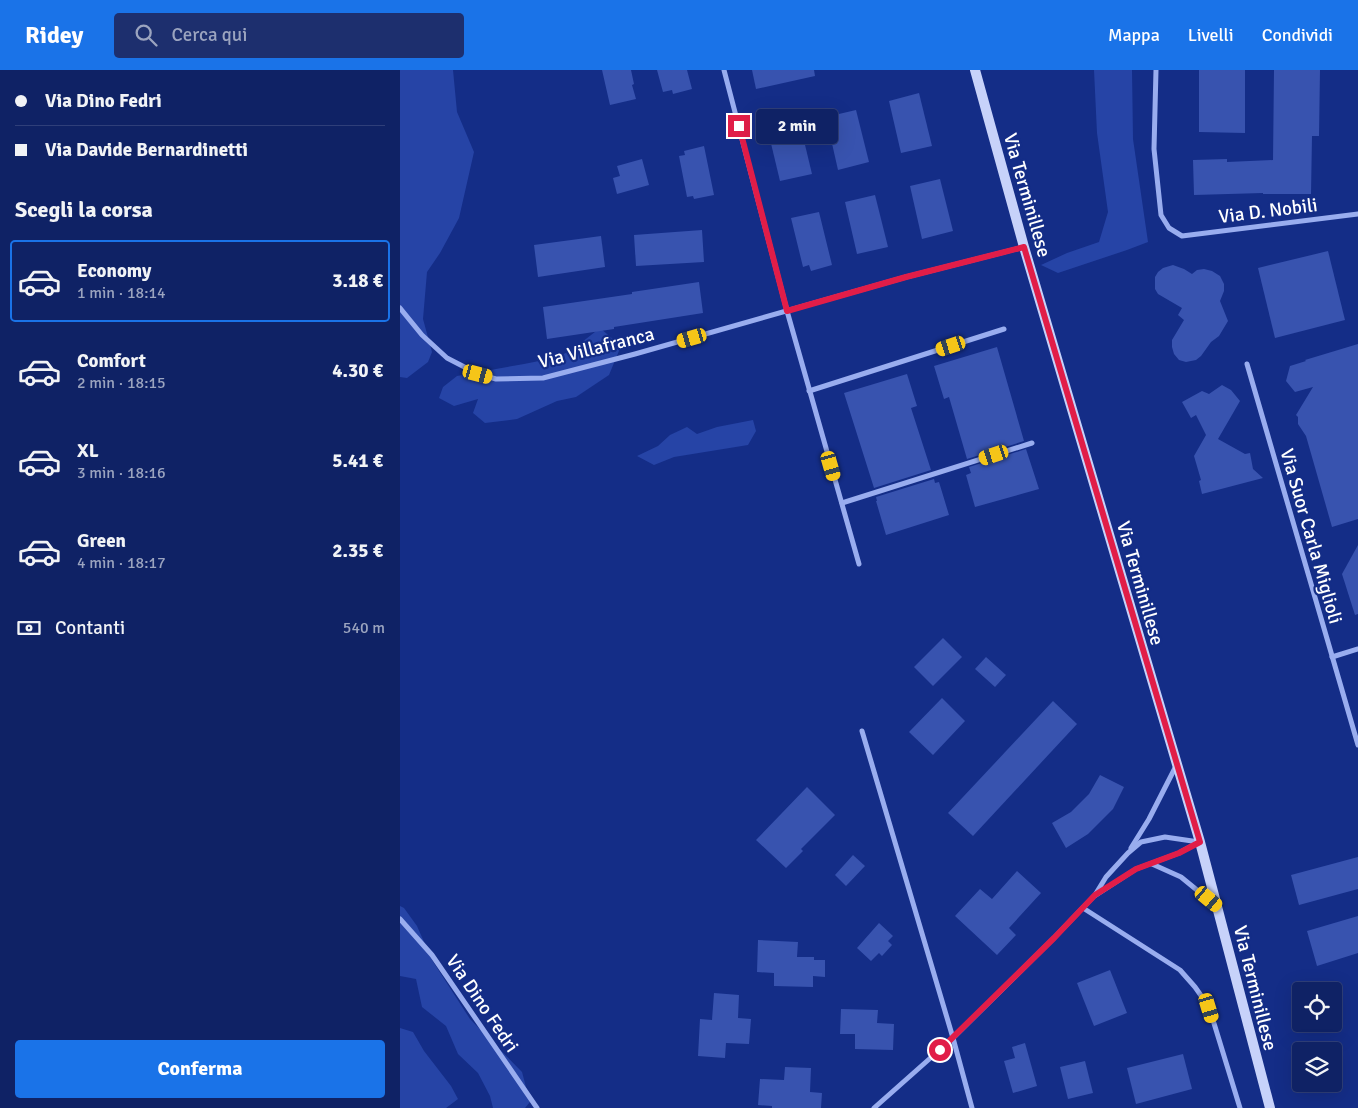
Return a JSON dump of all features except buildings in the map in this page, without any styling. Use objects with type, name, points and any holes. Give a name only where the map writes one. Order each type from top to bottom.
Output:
[{"type":"main road","name":"Via Terminillese","points":[[975,70],[1024,247],[1200,842],[1270,1108]]},
{"type":"street","points":[[724,70],[787,311],[859,564]]},
{"type":"street","name":"Via D. Nobili","points":[[1156,70],[1154,149],[1161,215],[1169,228],[1182,236],[1358,214]]},
{"type":"street","name":"Via Villafranca","points":[[400,308],[422,336],[447,358],[478,374],[496,379],[543,378],[635,354],[906,277],[1024,247]]},
{"type":"street","points":[[810,391],[1004,329]]},
{"type":"street","name":"Via Suor Carla Miglioli","points":[[1246,364],[1358,745]]},
{"type":"street","points":[[842,504],[1032,443]]},
{"type":"street","points":[[1332,657],[1358,649]]},
{"type":"street","points":[[862,730],[972,1108]]},
{"type":"street","points":[[1128,853],[1150,819],[1177,765]]},
{"type":"street","points":[[874,1108],[953,1038],[1083,908],[1095,895],[1106,877],[1141,842],[1165,837],[1200,842]]},
{"type":"street","points":[[1095,895],[1136,869],[1179,853],[1200,842]]},
{"type":"street","points":[[1152,864],[1181,877],[1216,906]]},
{"type":"street","points":[[1083,908],[1180,970],[1196,987],[1209,1008],[1240,1108]]},
{"type":"street","name":"Via Dino Fedri","points":[[400,919],[432,955],[537,1108]]},
{"type":"street","points":[[1264,1090],[1274,1108]]},
{"type":"shaded area","points":[[400,70],[453,70],[457,112],[474,152],[459,218],[427,272],[423,319],[432,352],[428,362],[407,378],[400,377]]},
{"type":"shaded area","points":[[1094,70],[1132,70],[1133,139],[1148,242],[1058,273],[1041,265],[1067,253],[1099,242],[1108,212],[1097,133]]},
{"type":"shaded area","points":[[600,328],[621,346],[609,375],[576,397],[557,401],[517,419],[485,423],[473,413],[478,399],[454,406],[439,398],[443,387],[457,376],[559,357]]},
{"type":"shaded area","points":[[753,420],[756,431],[748,445],[674,457],[654,465],[637,456],[658,446],[670,435],[687,427],[697,434],[717,427]]},
{"type":"shaded area","points":[[400,906],[404,908],[417,926],[432,960],[470,1019],[522,1072],[530,1102],[525,1108],[493,1108],[490,1096],[478,1073],[458,1054],[446,1026],[422,1007],[416,979],[400,976]]},
{"type":"shaded area","points":[[400,1028],[413,1032],[424,1051],[451,1086],[458,1099],[446,1108],[400,1108]]},
{"type":"route","points":[[739,126],[787,311],[906,277],[1024,247],[1200,842],[1179,853],[1136,869],[1095,895],[940,1050]]}]
